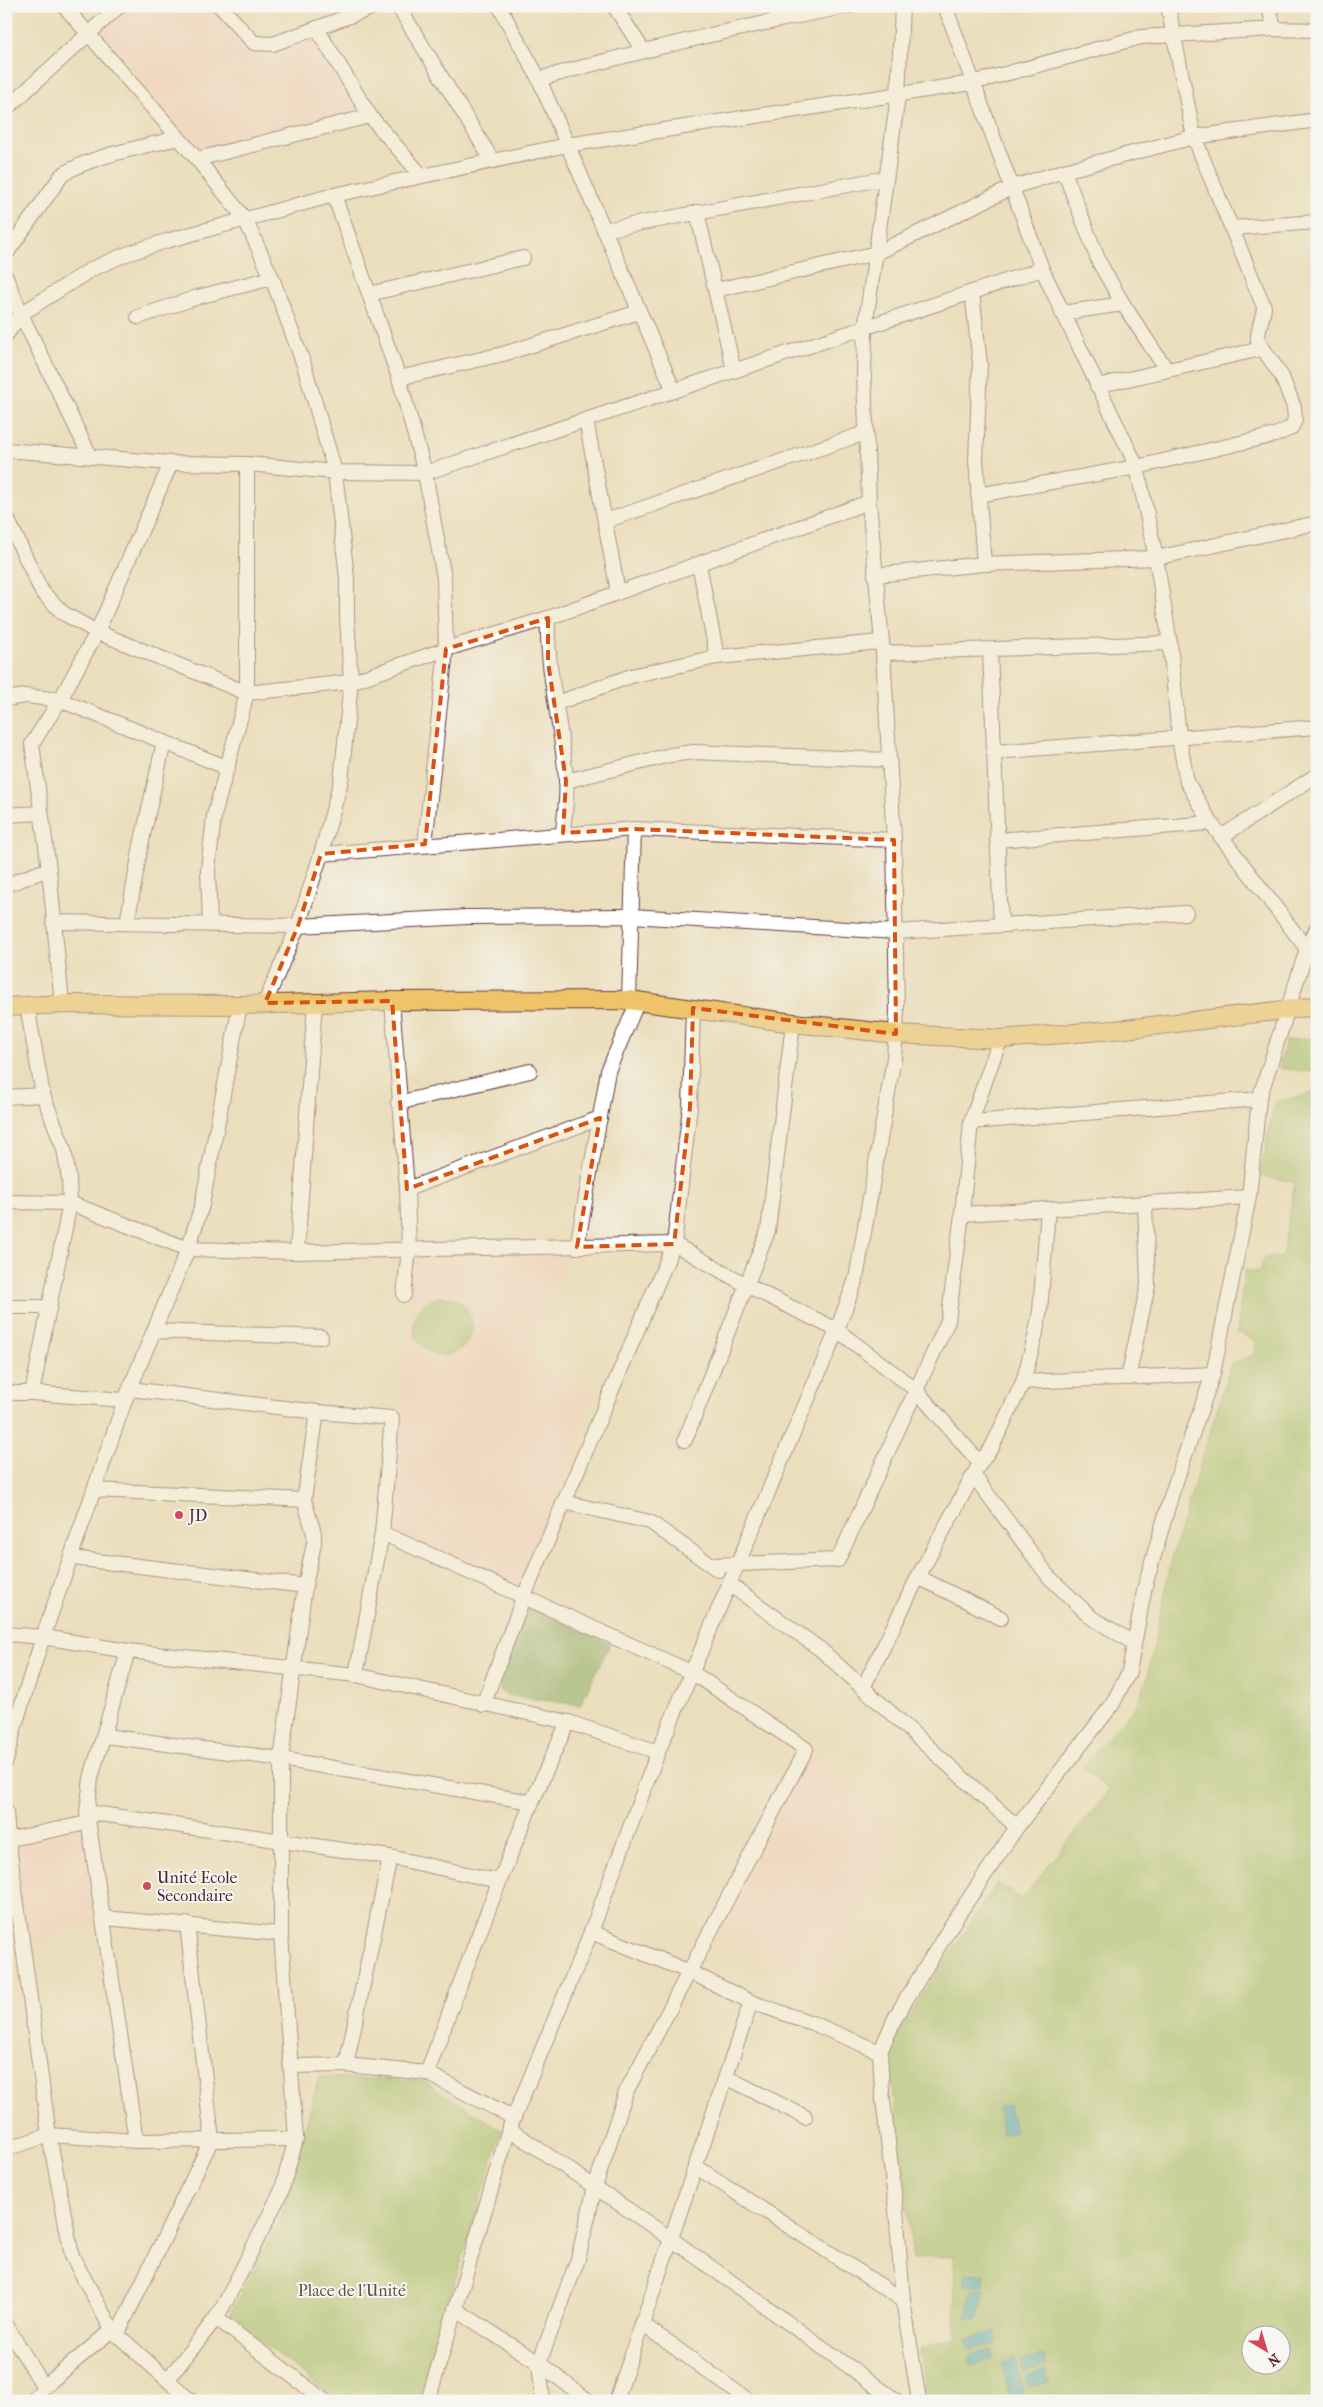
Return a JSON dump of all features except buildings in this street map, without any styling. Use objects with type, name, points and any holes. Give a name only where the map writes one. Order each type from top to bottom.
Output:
[{"type":"main road","points":[[6,1007],[62,1004],[240,1005],[392,1001],[634,1001],[793,1023],[896,1034],[1000,1040],[1126,1029],[1317,1006]]},
{"type":"street","points":[[64,6],[86,35],[198,160],[245,219],[272,278],[304,365],[335,472],[347,578],[346,618],[351,682],[341,781],[321,854],[298,926],[265,1004]]},
{"type":"street","points":[[6,109],[119,6]]},
{"type":"street","points":[[220,6],[254,43],[273,44],[377,6]]},
{"type":"street","points":[[398,6],[492,160]]},
{"type":"street","points":[[498,6],[539,79],[674,391]]},
{"type":"street","points":[[614,6],[643,50]]},
{"type":"street","points":[[539,79],[643,50],[807,10],[849,6]]},
{"type":"street","points":[[428,2401],[512,2124],[591,1932],[658,1752],[837,1330],[856,1278],[894,1058],[896,1034],[894,840],[882,648],[869,502],[865,432],[866,328],[898,96],[902,6]]},
{"type":"street","points":[[945,6],[1042,269],[1136,467],[1156,558],[1170,643],[1179,738],[1188,782],[1211,823],[1307,949]]},
{"type":"street","points":[[978,495],[1136,467],[1275,435],[1291,428],[1295,420],[1294,407],[1276,366],[1261,349],[1257,334],[1264,316],[1264,307],[1194,137],[1168,6]]},
{"type":"street","points":[[1269,6],[1274,29]]},
{"type":"street","points":[[317,29],[370,116],[421,175]]},
{"type":"street","points":[[6,335],[21,314],[92,269],[124,255],[334,195],[567,144],[898,96],[972,83],[1132,39],[1274,29],[1317,30]]},
{"type":"street","points":[[198,160],[370,116]]},
{"type":"street","points":[[716,290],[877,253],[1013,187],[1064,171],[1194,137],[1317,120]]},
{"type":"street","points":[[6,254],[62,175],[85,163],[178,138]]},
{"type":"street","points":[[1064,171],[1099,262],[1123,304],[1166,369]]},
{"type":"street","points":[[604,230],[886,178]]},
{"type":"street","points":[[334,195],[399,378],[425,473],[444,578],[446,649],[425,844]]},
{"type":"street","points":[[697,212],[734,371]]},
{"type":"street","points":[[1232,228],[1317,222]]},
{"type":"street","points":[[369,294],[523,258]]},
{"type":"street","points":[[6,450],[171,463],[247,464],[335,472],[425,473],[1042,269]]},
{"type":"street","points":[[6,277],[21,314],[90,456]]},
{"type":"street","points":[[138,318],[198,297],[272,278]]},
{"type":"street","points":[[972,292],[980,364],[976,447],[984,564]]},
{"type":"street","points":[[1062,313],[1123,304]]},
{"type":"street","points":[[399,378],[503,354],[639,312]]},
{"type":"street","points":[[1097,386],[1261,349]]},
{"type":"street","points":[[586,420],[618,592]]},
{"type":"street","points":[[605,521],[865,432]]},
{"type":"street","points":[[62,1004],[48,869],[32,744],[60,700],[97,632],[171,463]]},
{"type":"street","points":[[210,924],[208,870],[214,816],[247,693],[247,464]]},
{"type":"street","points":[[6,516],[42,592],[63,613],[97,632],[247,693],[351,682],[446,649],[548,618],[869,502]]},
{"type":"street","points":[[875,575],[984,564],[1156,558],[1317,523]]},
{"type":"street","points":[[699,564],[717,657]]},
{"type":"street","points":[[548,618],[548,662],[557,703],[566,781],[563,833]]},
{"type":"street","points":[[557,703],[631,676],[717,657],[882,648],[990,650],[1170,643]]},
{"type":"street","points":[[990,650],[1001,925]]},
{"type":"street","points":[[6,699],[25,696],[60,700],[228,768]]},
{"type":"street","points":[[994,752],[1317,727]]},
{"type":"street","points":[[127,923],[164,742]]},
{"type":"street","points":[[566,781],[670,755],[694,752],[888,760]]},
{"type":"street","points":[[1221,837],[1317,775]]},
{"type":"street","points":[[6,815],[40,813]]},
{"type":"street","points":[[997,840],[1211,823]]},
{"type":"street","points":[[321,854],[425,844],[634,829],[894,840]]},
{"type":"street","points":[[577,1247],[608,1071],[634,1001],[631,916],[634,829]]},
{"type":"street","points":[[6,885],[48,869]]},
{"type":"street","points":[[53,922],[298,926],[467,917],[631,916],[896,932],[1186,913]]},
{"type":"street","points":[[918,2401],[903,2300],[896,2209],[882,2092],[880,2052],[896,2016],[954,1921],[1017,1827],[1112,1705],[1129,1672],[1145,1586],[1166,1514],[1212,1374],[1249,1198],[1259,1099],[1307,949],[1317,928]]},
{"type":"street","points":[[392,1001],[398,1102],[407,1189],[409,1249],[404,1295]]},
{"type":"street","points":[[296,1252],[315,1003]]},
{"type":"street","points":[[6,1761],[11,1719],[72,1558],[127,1394],[188,1248],[206,1190],[240,1005]]},
{"type":"street","points":[[27,1006],[43,1096],[64,1149],[69,1179],[70,1204],[32,1392]]},
{"type":"street","points":[[483,1705],[524,1596],[674,1244],[690,1107],[692,1008]]},
{"type":"street","points":[[685,1440],[748,1286],[768,1231],[793,1023]]},
{"type":"street","points":[[712,1566],[838,1560],[948,1321],[962,1214],[971,1122],[1000,1040]]},
{"type":"street","points":[[398,1102],[530,1071]]},
{"type":"street","points":[[6,1097],[43,1096]]},
{"type":"street","points":[[971,1122],[1259,1099]]},
{"type":"street","points":[[407,1189],[600,1118]]},
{"type":"street","points":[[962,1214],[1249,1198]]},
{"type":"street","points":[[6,1202],[70,1204],[188,1248],[296,1252],[674,1244],[748,1286],[837,1330],[916,1390],[977,1470],[1049,1577],[1092,1618],[1134,1643]]},
{"type":"street","points":[[1128,1378],[1148,1285],[1144,1203]]},
{"type":"street","points":[[863,1688],[918,1577],[977,1470],[992,1448],[1023,1382],[1040,1311],[1048,1209]]},
{"type":"street","points":[[6,1306],[50,1307]]},
{"type":"street","points":[[154,1331],[321,1337]]},
{"type":"street","points":[[1023,1382],[1212,1374]]},
{"type":"street","points":[[6,1393],[127,1394],[392,1418],[382,1533],[356,1675]]},
{"type":"street","points":[[168,2379],[216,2318],[281,2192],[296,2139],[281,1934],[281,1759],[305,1586],[314,1543],[314,1534],[304,1500],[317,1412]]},
{"type":"street","points":[[96,1490],[304,1500]]},
{"type":"street","points":[[563,1502],[650,1522],[712,1566],[820,1649],[1017,1827]]},
{"type":"street","points":[[382,1533],[693,1673],[806,1749],[626,2092],[595,2187],[578,2259],[539,2363],[543,2401]]},
{"type":"street","points":[[72,1558],[305,1586]]},
{"type":"street","points":[[918,1577],[1001,1618]]},
{"type":"street","points":[[6,1634],[43,1637],[128,1651],[293,1670],[356,1675],[483,1705],[568,1722],[658,1752]]},
{"type":"street","points":[[128,1651],[105,1736],[91,1778],[87,1818],[104,1918],[136,2141]]},
{"type":"street","points":[[427,2073],[498,1881],[530,1802],[568,1722]]},
{"type":"street","points":[[105,1736],[281,1759],[530,1802]]},
{"type":"street","points":[[6,1811],[12,1915],[48,2135],[72,2256],[114,2332],[192,2401]]},
{"type":"street","points":[[7,1840],[87,1818],[390,1856],[498,1881]]},
{"type":"street","points":[[346,2065],[390,1856]]},
{"type":"street","points":[[104,1918],[281,1934]]},
{"type":"street","points":[[33,2401],[44,2386],[114,2332],[212,2139],[187,1924]]},
{"type":"street","points":[[591,1932],[690,1972],[752,2002],[812,2023],[880,2052]]},
{"type":"street","points":[[616,2401],[641,2323],[752,2002]]},
{"type":"street","points":[[292,2066],[346,2065],[427,2073],[512,2124],[595,2187],[670,2238],[897,2401]]},
{"type":"street","points":[[726,2077],[805,2117]]},
{"type":"street","points":[[6,2149],[48,2135],[136,2141],[296,2139]]},
{"type":"street","points":[[695,2166],[903,2300]]},
{"type":"street","points":[[455,2309],[539,2363],[589,2401]]},
{"type":"street","points":[[216,2318],[325,2401]]},
{"type":"street","points":[[641,2323],[749,2401]]},
{"type":"street","points":[[6,2326],[44,2386]]},
{"type":"highlighted area","points":[[548,618],[548,662],[566,781],[563,833],[634,829],[894,840],[896,1034],[693,1008],[690,1107],[674,1244],[577,1247],[600,1118],[407,1189],[392,1001],[265,1003],[298,926],[321,854],[425,844],[446,649]]},
{"type":"shaded area","points":[[128,6],[210,6],[252,53],[317,39],[363,112],[203,157],[99,32]]},
{"type":"shaded area","points":[[568,1256],[529,1365],[595,1395],[519,1587],[391,1531],[413,1261]]},
{"type":"shaded area","points":[[808,1757],[898,1835],[824,1986],[717,1934]]},
{"type":"shaded area","points":[[85,1827],[96,1923],[57,1928],[58,1937],[24,1943],[12,1843]]},
{"type":"green space","points":[[1317,1037],[1317,1078],[1315,1072],[1279,1068],[1286,1041]]},
{"type":"green space","points":[[1317,1092],[1317,2401],[926,2401],[920,2350],[956,2337],[954,2256],[913,2259],[888,2046],[997,1883],[1022,1899],[1109,1790],[1082,1767],[1138,1703],[1147,1679],[1173,1554],[1231,1364],[1253,1355],[1257,1341],[1237,1332],[1245,1270],[1259,1272],[1265,1257],[1282,1258],[1295,1182],[1260,1176],[1275,1102]]},
{"type":"green space","points":[[443,1297],[459,1302],[467,1310],[472,1326],[467,1342],[459,1350],[443,1355],[427,1350],[419,1342],[414,1326],[419,1310],[427,1302]]},
{"type":"green space","points":[[527,1606],[610,1644],[580,1705],[509,1696],[501,1691],[499,1681]]},
{"type":"green space","name":"Place de l'Unité","points":[[319,2077],[423,2081],[502,2130],[418,2401],[339,2401],[228,2317],[281,2218]]},
{"type":"water","points":[[1009,2105],[1015,2131],[1003,2134],[997,2108]]},
{"type":"water","points":[[966,2273],[985,2274],[983,2287],[964,2285]]},
{"type":"water","points":[[972,2291],[984,2291],[978,2320],[966,2318]]},
{"type":"water","points":[[995,2331],[998,2343],[970,2351],[966,2340]]},
{"type":"water","points":[[992,2350],[994,2358],[971,2365],[968,2356]]},
{"type":"water","points":[[1043,2356],[1045,2366],[1023,2372],[1021,2361]]},
{"type":"water","points":[[1015,2360],[1025,2400],[1023,2401],[1011,2401],[1002,2363]]},
{"type":"water","points":[[1046,2370],[1049,2382],[1028,2388],[1025,2376]]},
{"type":"place","name":"JD","points":[[179,1515]]},
{"type":"place","name":"Unité Ecole Secondaire","points":[[147,1886]]}]
